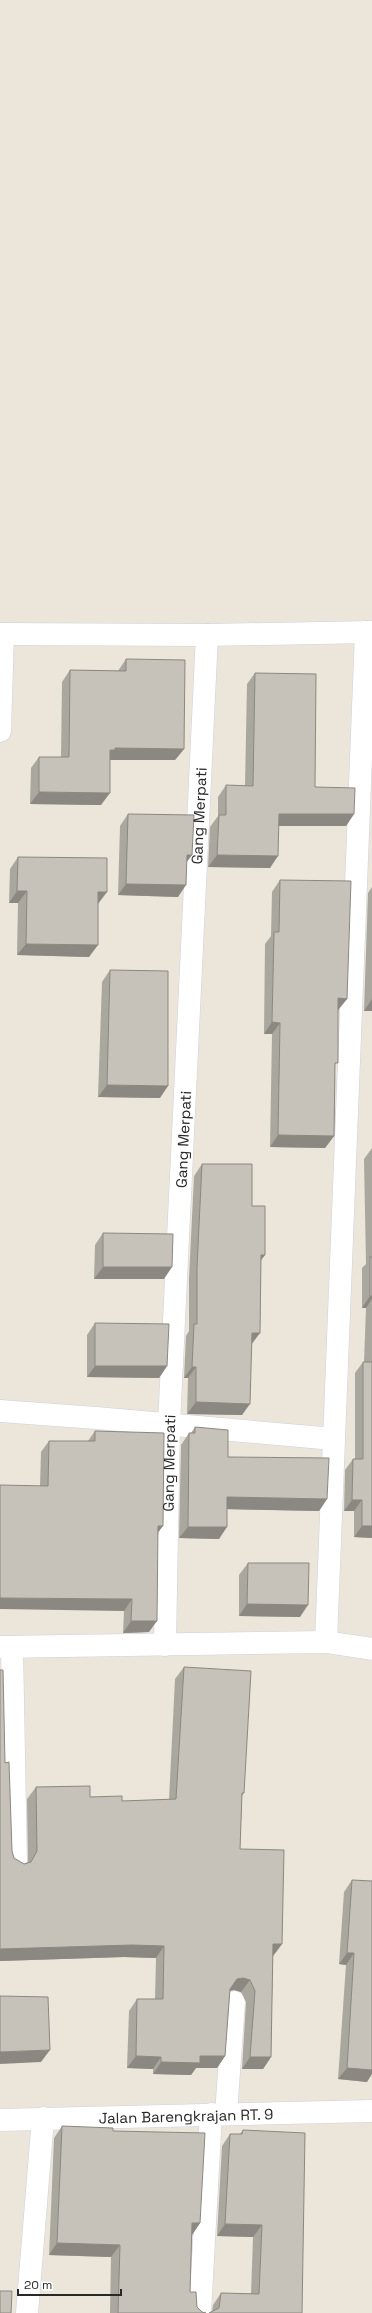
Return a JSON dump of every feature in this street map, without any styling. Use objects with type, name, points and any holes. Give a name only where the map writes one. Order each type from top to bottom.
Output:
[{"type":"street","points":[[0,731],[1,634],[369,632],[326,1642]]},
{"type":"street","name":"Gang Merpati","points":[[165,1645],[169,1425],[206,634]]},
{"type":"street","points":[[0,1412],[334,1439]]},
{"type":"street","points":[[16,1863],[6,1647],[326,1642],[372,1649]]},
{"type":"street","points":[[200,2313],[219,2114],[234,2002]]},
{"type":"street","name":"Jalan Barengkrajan RT. 9","points":[[0,2120],[372,2111]]},
{"type":"street","points":[[27,2313],[43,2118]]},
{"type":"building","points":[[126,659],[185,660],[184,749],[115,748],[115,750],[110,750],[110,793],[39,792],[39,757],[69,757],[70,670],[126,671]]},
{"type":"building","points":[[255,673],[316,674],[315,787],[355,788],[354,814],[279,814],[278,856],[217,855],[219,815],[226,815],[226,785],[253,786]]},
{"type":"building","points":[[128,814],[194,815],[192,855],[187,855],[186,885],[126,884]]},
{"type":"building","points":[[18,857],[107,858],[107,892],[98,892],[98,945],[26,944],[27,891],[17,891]]},
{"type":"building","points":[[280,880],[351,881],[347,999],[338,998],[338,1063],[335,1063],[334,1136],[278,1135],[280,1023],[272,1022],[274,932],[279,932]]},
{"type":"building","points":[[110,970],[168,971],[168,1086],[107,1085]]},
{"type":"building","points":[[202,1164],[252,1164],[252,1206],[265,1206],[265,1255],[261,1255],[260,1333],[252,1333],[250,1404],[196,1402],[196,1367],[192,1367],[194,1324],[197,1324],[197,1267]]},
{"type":"building","points":[[103,1233],[173,1234],[172,1267],[103,1267]]},
{"type":"building","points":[[370,1257],[372,1257],[372,1296],[370,1296]]},
{"type":"building","points":[[95,1323],[169,1324],[167,1366],[95,1366]]},
{"type":"building","points":[[363,1362],[372,1362],[372,1526],[362,1526],[362,1500],[352,1500],[353,1459],[363,1459]]},
{"type":"building","points":[[195,1427],[228,1430],[228,1457],[329,1458],[327,1499],[227,1497],[227,1527],[188,1527],[189,1433],[195,1433]]},
{"type":"building","points":[[95,1431],[164,1433],[163,1526],[158,1526],[157,1621],[131,1621],[132,1599],[0,1598],[0,1485],[48,1486],[49,1441],[95,1441]]},
{"type":"building","points":[[248,1563],[309,1563],[308,1605],[247,1604]]},
{"type":"building","points":[[184,1667],[251,1671],[244,1793],[242,1793],[240,1849],[284,1850],[282,1944],[273,1944],[271,2057],[250,2057],[255,1991],[250,1980],[243,1978],[237,1979],[230,1989],[225,2056],[200,2056],[200,2063],[161,2062],[161,2057],[136,2056],[137,1999],[163,1999],[164,1946],[132,1945],[0,1949],[0,1670],[3,1670],[5,1763],[9,1762],[12,1851],[14,1858],[24,1864],[31,1862],[37,1851],[36,1787],[90,1786],[90,1797],[122,1796],[122,1801],[176,1799]]},
{"type":"building","points":[[352,1880],[372,1881],[372,2070],[347,2068],[354,1953],[347,1953]]},
{"type":"building","points":[[0,1996],[48,1997],[50,2050],[0,2052]]},
{"type":"building","points":[[62,2126],[113,2128],[113,2131],[205,2133],[200,2223],[192,2223],[190,2292],[196,2292],[197,2307],[202,2312],[206,2313],[118,2313],[120,2245],[57,2243]]},
{"type":"building","points":[[243,2130],[305,2133],[302,2313],[209,2313],[219,2308],[221,2293],[259,2294],[262,2225],[225,2224],[230,2134],[242,2134]]},
{"type":"building","points":[[0,2291],[12,2291],[11,2313],[0,2313]]}]
